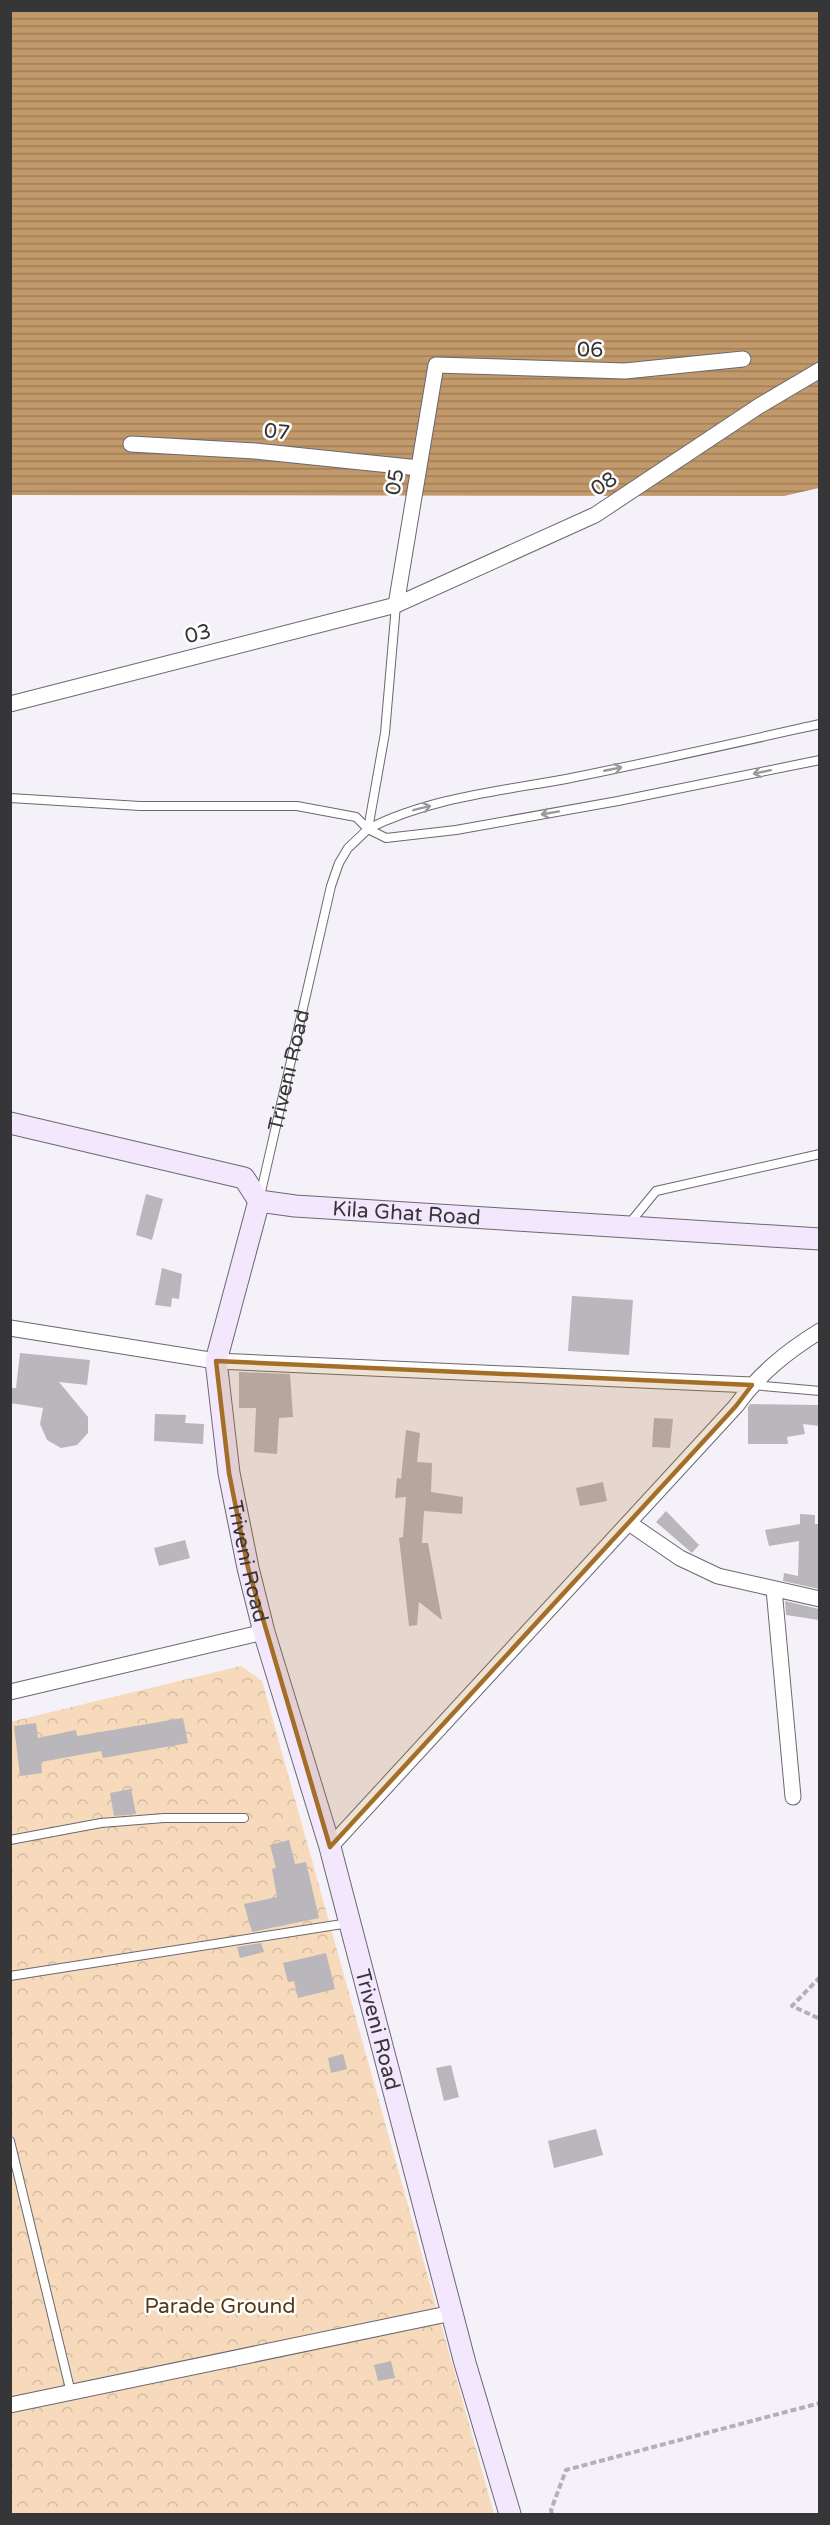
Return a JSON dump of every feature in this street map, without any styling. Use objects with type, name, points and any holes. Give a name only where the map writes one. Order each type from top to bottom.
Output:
[{"type":"main road","points":[[10,1123],[244,1179],[259,1201]]},
{"type":"main road","name":"Kila Ghat Road","points":[[259,1201],[295,1206],[819,1239]]},
{"type":"main road","name":"Triveni Road","points":[[259,1201],[216,1361],[229,1473],[248,1568],[264,1632],[330,1847],[452,2313],[510,2514]]},
{"type":"street","name":"06","points":[[436,365],[625,371],[742,359]]},
{"type":"street","name":"05","points":[[396,605],[436,365]]},
{"type":"street","name":"08","points":[[396,605],[595,515],[759,406],[819,370]]},
{"type":"street","name":"07","points":[[131,444],[255,451],[419,468]]},
{"type":"street","name":"03","points":[[10,704],[396,605]]},
{"type":"street","points":[[10,1328],[216,1361],[752,1385]]},
{"type":"street","points":[[330,1847],[736,1406],[752,1385],[784,1354],[819,1330]]},
{"type":"street","points":[[629,1523],[680,1558],[718,1576],[819,1599]]},
{"type":"street","points":[[774,1589],[793,1797]]},
{"type":"street","points":[[10,1692],[264,1632]]},
{"type":"street","points":[[10,2405],[452,2313]]},
{"type":"lane","points":[[368,830],[385,733],[396,605]]},
{"type":"lane","name":"Triveni Road","points":[[259,1201],[332,886],[339,863],[348,848],[368,830],[403,813],[444,802],[635,765],[819,724]]},
{"type":"lane","points":[[10,798],[140,806],[297,806],[356,817],[368,830],[386,838],[456,830],[618,801],[819,760]]},
{"type":"lane","points":[[626,1227],[656,1191],[819,1154]]},
{"type":"lane","points":[[752,1385],[819,1391]]},
{"type":"lane","points":[[10,1840],[101,1823],[165,1818],[244,1818]]},
{"type":"lane","points":[[10,1976],[350,1923]]},
{"type":"lane","points":[[10,2141],[71,2393]]},
{"type":"path","points":[[819,1977],[792,2006],[819,2019]]},
{"type":"path","points":[[552,2514],[550,2511],[566,2470],[819,2403]]},
{"type":"highlighted area","points":[[216,1361],[752,1385],[736,1406],[330,1847],[248,1568],[229,1473]]},
{"type":"green space","name":"Parade Ground","points":[[241,1666],[262,1681],[494,2514],[11,2514],[10,1722]]},
{"type":"shaded area","points":[[11,11],[819,11],[819,488],[784,496],[11,495]]},
{"type":"building","points":[[146,1194],[163,1199],[152,1240],[136,1235]]},
{"type":"building","points":[[162,1268],[182,1274],[179,1299],[172,1298],[171,1307],[155,1305]]},
{"type":"building","points":[[572,1296],[633,1300],[629,1355],[568,1351]]},
{"type":"building","points":[[20,1353],[90,1360],[87,1385],[59,1382],[88,1417],[88,1433],[77,1445],[61,1448],[47,1440],[40,1424],[43,1408],[10,1403],[10,1388],[16,1388]]},
{"type":"building","points":[[239,1372],[290,1374],[293,1417],[279,1418],[277,1454],[254,1452],[256,1408],[239,1408]]},
{"type":"building","points":[[750,1404],[819,1405],[819,1426],[803,1424],[805,1434],[787,1437],[788,1444],[748,1444],[748,1407]]},
{"type":"building","points":[[155,1414],[186,1415],[185,1423],[204,1424],[203,1444],[154,1441]]},
{"type":"building","points":[[654,1418],[673,1419],[670,1448],[652,1447]]},
{"type":"building","points":[[406,1430],[420,1433],[417,1462],[432,1463],[431,1492],[463,1497],[462,1514],[424,1511],[422,1543],[428,1543],[442,1620],[419,1602],[417,1625],[409,1626],[399,1538],[403,1537],[406,1497],[395,1498],[397,1478],[401,1479]]},
{"type":"building","points":[[603,1482],[607,1501],[580,1506],[576,1488]]},
{"type":"building","points":[[666,1511],[699,1545],[692,1553],[656,1522]]},
{"type":"building","points":[[800,1514],[815,1515],[815,1524],[819,1524],[819,1589],[783,1581],[784,1573],[798,1576],[799,1541],[769,1546],[765,1530],[800,1524]]},
{"type":"building","points":[[185,1540],[190,1558],[159,1566],[154,1548]]},
{"type":"building","points":[[785,1601],[819,1609],[819,1620],[786,1615]]},
{"type":"building","points":[[183,1718],[188,1743],[103,1758],[101,1751],[41,1762],[42,1773],[20,1776],[14,1726],[36,1723],[38,1738],[76,1730],[77,1736]]},
{"type":"building","points":[[131,1789],[136,1814],[114,1816],[110,1793]]},
{"type":"building","points":[[289,1840],[295,1864],[306,1862],[319,1918],[252,1932],[244,1904],[277,1897],[272,1869],[276,1868],[270,1845]]},
{"type":"building","points":[[261,1943],[264,1952],[240,1958],[237,1947]]},
{"type":"building","points":[[326,1953],[335,1989],[298,1998],[294,1981],[288,1982],[283,1963]]},
{"type":"building","points":[[343,2054],[347,2069],[331,2073],[328,2058]]},
{"type":"building","points":[[451,2065],[459,2097],[444,2101],[436,2068]]},
{"type":"building","points":[[596,2129],[603,2155],[554,2168],[548,2141]]},
{"type":"building","points":[[391,2361],[395,2378],[378,2381],[374,2365]]}]
